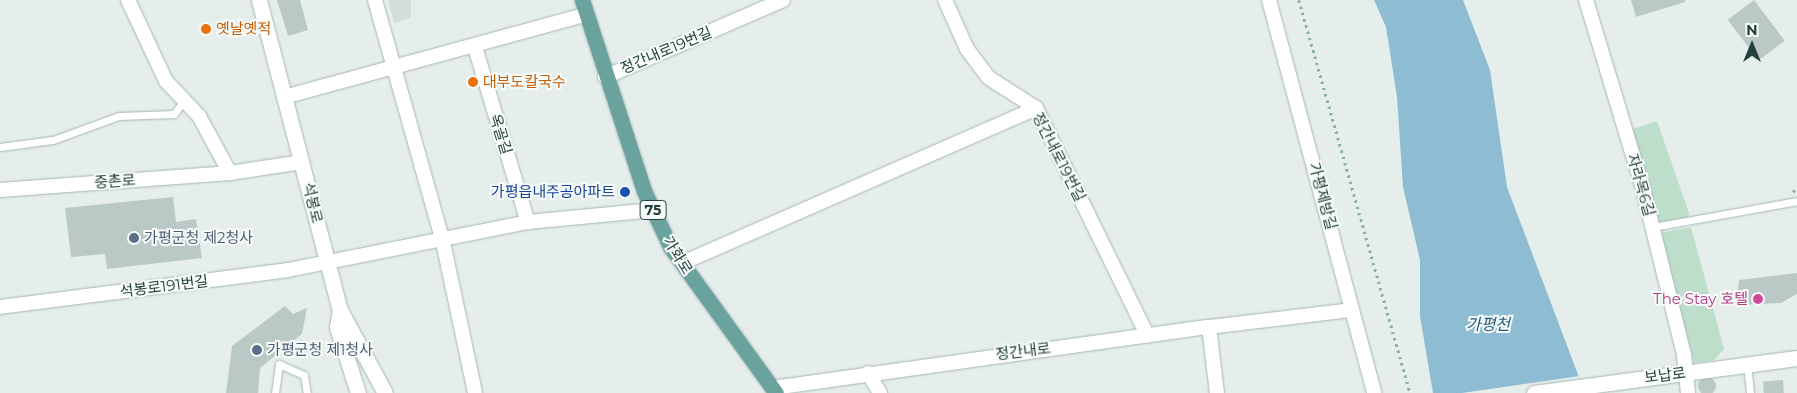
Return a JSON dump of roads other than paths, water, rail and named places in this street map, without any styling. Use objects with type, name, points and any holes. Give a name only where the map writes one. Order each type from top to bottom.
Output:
[{"type":"main road","name":"석봉로","points":[[259,0],[340,310]]},
{"type":"main road","name":"가화로","points":[[582,0],[588,14],[605,77],[653,210],[682,263],[774,391]]},
{"type":"main road","points":[[340,310],[338,327],[358,393]]},
{"type":"main road","points":[[340,310],[385,393]]},
{"type":"main road","name":"보납로","points":[[1534,393],[1797,358]]},
{"type":"street","points":[[128,0],[166,81],[185,99],[230,173]]},
{"type":"street","points":[[375,0],[443,242],[475,393]]},
{"type":"street","name":"정간내로19번길","points":[[605,77],[783,0]]},
{"type":"street","name":"정간내로19번길","points":[[945,0],[968,50],[990,78],[1036,108],[1147,335]]},
{"type":"street","name":"가평제방길","points":[[1269,0],[1374,393]]},
{"type":"street","name":"자라목6길","points":[[1586,0],[1653,227],[1687,372],[1688,393]]},
{"type":"street","points":[[284,97],[395,70],[588,14]]},
{"type":"street","name":"옥골길","points":[[475,46],[528,222]]},
{"type":"street","points":[[682,263],[1036,108]]},
{"type":"street","name":"중촌로","points":[[0,190],[230,173],[302,162]]},
{"type":"street","points":[[328,264],[443,242],[528,222],[653,210]]},
{"type":"street","name":"석봉로191번길","points":[[0,307],[328,264]]},
{"type":"street","name":"정간내로","points":[[774,391],[868,373],[1147,335],[1352,310]]},
{"type":"street","points":[[1209,327],[1217,393]]},
{"type":"street","points":[[868,373],[880,393]]},
{"type":"lane","points":[[0,147],[53,140],[119,116],[174,114],[185,99]]},
{"type":"lane","points":[[1653,227],[1797,202]]},
{"type":"lane","points":[[275,393],[279,364],[304,375],[307,393]]},
{"type":"lane","points":[[1747,364],[1750,393]]},
{"type":"water","name":"가평천","points":[[1374,0],[1463,0],[1490,70],[1507,187],[1585,393],[1433,393],[1420,316],[1420,260],[1403,187],[1397,97],[1386,27]]},
{"type":"place","name":"옛날옛적","points":[[206,29]]},
{"type":"place","name":"대부도칼국수","points":[[473,82]]},
{"type":"place","name":"가평읍내주공아파트","points":[[625,192]]},
{"type":"place","name":"가평군청 제2청사","points":[[134,238]]},
{"type":"place","name":"The Stay 호텔","points":[[1758,299]]},
{"type":"place","name":"가평군청 제1청사","points":[[257,350]]}]
